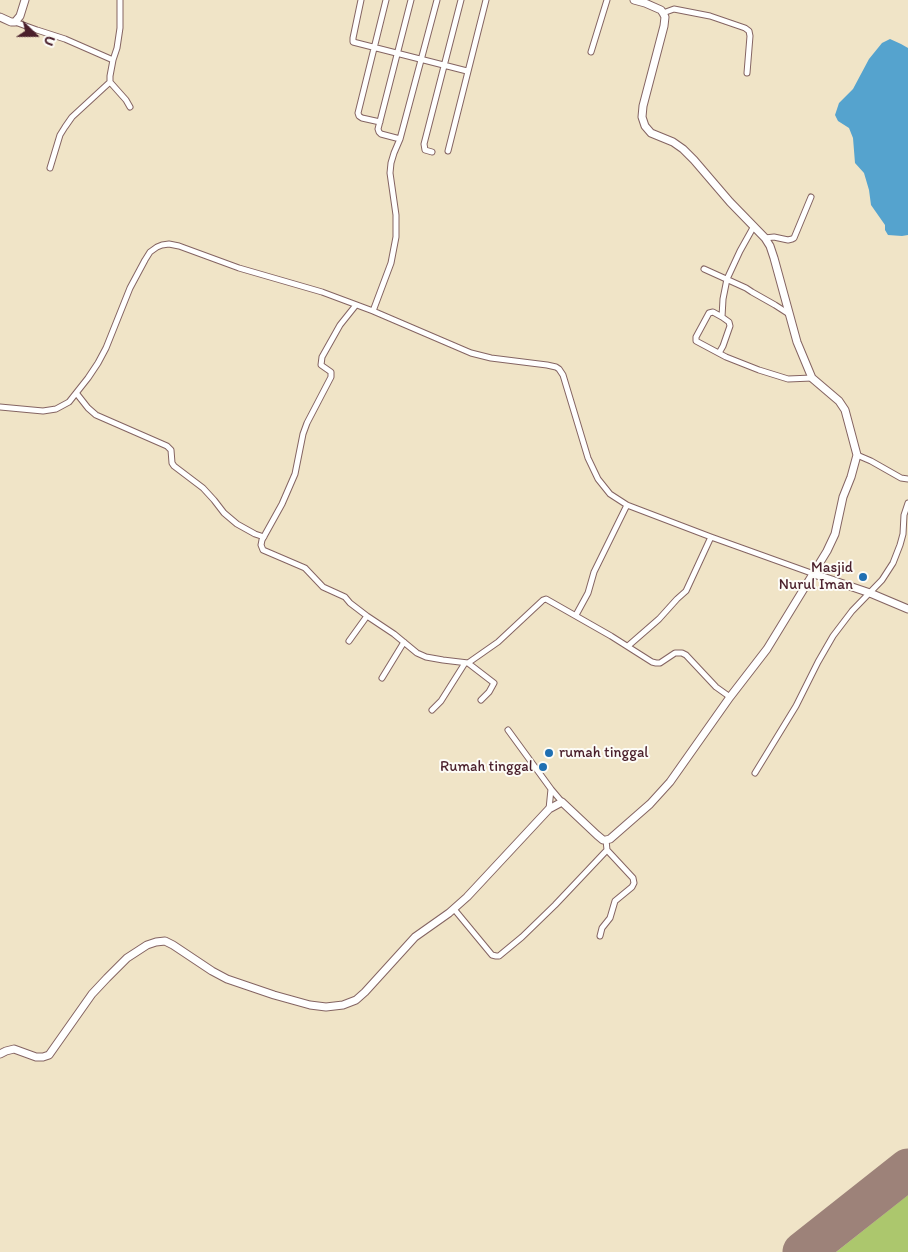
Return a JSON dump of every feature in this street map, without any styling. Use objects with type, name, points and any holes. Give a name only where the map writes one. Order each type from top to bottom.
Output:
[{"type":"street","points":[[16,22],[25,0]]},
{"type":"street","points":[[120,0],[120,28],[110,82],[130,107]]},
{"type":"street","points":[[361,0],[352,41],[467,71]]},
{"type":"street","points":[[380,122],[360,117],[358,113],[386,0]]},
{"type":"street","points":[[400,139],[380,133],[378,129],[411,0]]},
{"type":"street","points":[[373,312],[391,263],[396,237],[396,215],[390,173],[394,153],[400,139],[437,0]]},
{"type":"street","points":[[432,152],[424,148],[461,0]]},
{"type":"street","points":[[448,151],[486,0]]},
{"type":"street","points":[[591,52],[607,0]]},
{"type":"street","points":[[508,730],[562,802],[603,840],[610,839],[660,793],[767,649],[832,542],[843,497],[857,455],[843,406],[812,378],[800,349],[770,246],[765,238],[683,149],[652,132],[643,122],[643,106],[665,17],[656,8],[634,0]]},
{"type":"street","points":[[663,13],[674,9],[710,16],[745,28],[750,36],[747,73]]},
{"type":"street","points":[[0,17],[65,39],[113,60]]},
{"type":"street","points":[[50,168],[60,135],[65,126],[72,117],[110,82]]},
{"type":"street","points":[[765,238],[774,237],[792,240],[812,197]]},
{"type":"street","points":[[722,317],[727,279],[737,256],[754,226]]},
{"type":"street","points":[[0,407],[34,411],[50,410],[69,402],[88,378],[106,348],[121,307],[144,260],[157,247],[170,244],[179,246],[239,268],[310,288],[471,353],[491,358],[553,366],[559,369],[566,382],[588,458],[610,494],[627,505],[870,593],[908,609]]},
{"type":"street","points":[[704,269],[746,288],[775,304],[790,315]]},
{"type":"street","points":[[356,305],[340,325],[322,357],[320,364],[331,372],[331,378],[305,429],[294,478],[261,546],[263,550],[305,568],[323,587],[345,597],[366,616],[417,653],[426,657],[467,663],[494,684],[481,700]]},
{"type":"street","points":[[719,353],[730,326],[729,322],[715,312],[711,312],[704,321],[696,341],[726,357],[759,370],[788,379],[812,378]]},
{"type":"street","points":[[77,394],[96,415],[167,446],[171,450],[171,460],[174,466],[203,488],[224,513],[237,524],[264,537]]},
{"type":"street","points":[[857,455],[901,478],[908,479]]},
{"type":"street","points":[[756,774],[796,706],[833,636],[852,611],[887,573],[903,534],[904,515],[908,503]]},
{"type":"street","points":[[576,615],[589,590],[594,572],[627,505]]},
{"type":"street","points":[[628,646],[659,619],[686,591],[711,537]]},
{"type":"street","points":[[432,710],[441,701],[467,663],[498,642],[545,599],[576,615],[652,662],[660,663],[675,653],[686,655],[716,686],[730,697]]},
{"type":"street","points":[[349,642],[366,616]]},
{"type":"street","points":[[382,678],[404,642]]},
{"type":"street","points":[[549,809],[551,789]]},
{"type":"street","points":[[0,1054],[14,1049],[36,1057],[49,1055],[92,994],[107,978],[127,958],[151,943],[160,941],[168,942],[220,975],[258,991],[310,1005],[326,1007],[351,1002],[361,996],[415,937],[454,909],[480,884],[549,809],[562,802]]},
{"type":"street","points":[[600,936],[602,928],[610,918],[616,901],[634,883],[633,878],[607,850],[606,840]]},
{"type":"street","points":[[454,909],[492,955],[499,956],[522,937],[607,850]]},
{"type":"green space","points":[[908,1195],[908,1252],[836,1252]]},
{"type":"water","points":[[890,39],[908,48],[908,235],[902,236],[888,235],[885,225],[871,205],[864,173],[855,163],[853,138],[849,128],[838,121],[835,115],[839,103],[853,89],[869,59],[882,43]]},
{"type":"runway","points":[[803,1252],[908,1169]]},
{"type":"place","name":"Masjid Nurul Iman","points":[[863,577]]},
{"type":"place","name":"rumah tinggal","points":[[549,753]]},
{"type":"place","name":"Rumah tinggal","points":[[543,767]]}]
